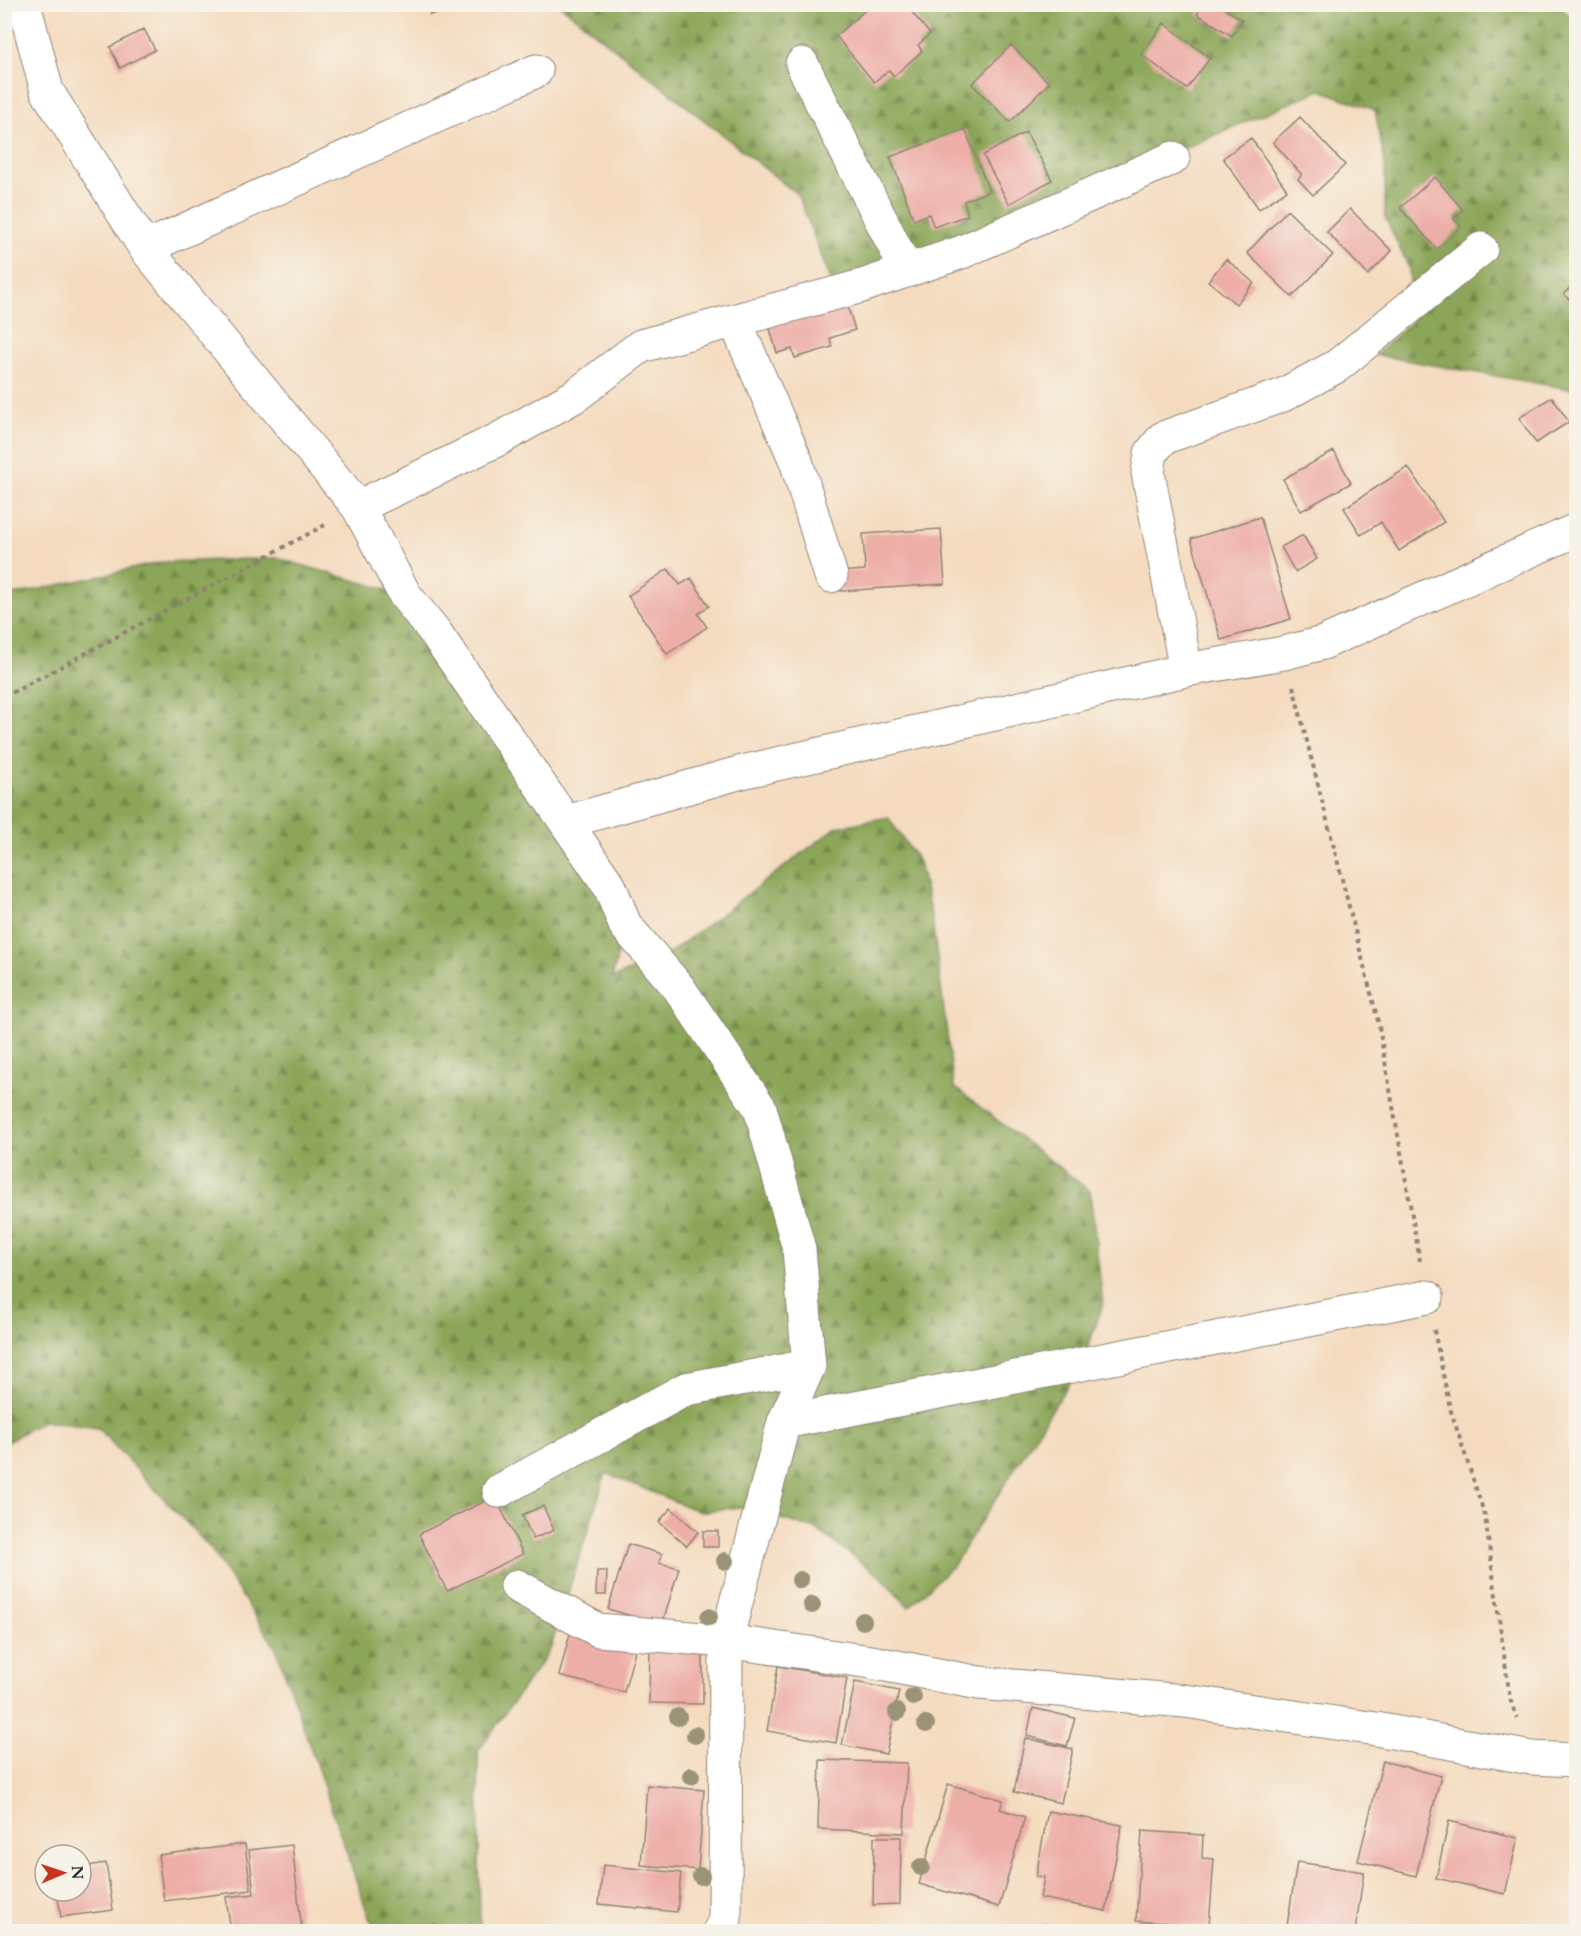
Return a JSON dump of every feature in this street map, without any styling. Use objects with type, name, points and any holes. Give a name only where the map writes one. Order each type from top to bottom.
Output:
[{"type":"street","points":[[24,4],[47,92],[145,248],[358,507],[405,595],[435,632],[610,887],[625,925],[679,988],[759,1108],[799,1249],[809,1366],[784,1422],[726,1641],[725,1920],[719,1932]]},
{"type":"street","points":[[802,64],[907,271]]},
{"type":"street","points":[[145,248],[536,71]]},
{"type":"street","points":[[358,507],[499,439],[575,396],[641,346],[907,271],[962,252],[1173,158]]},
{"type":"street","points":[[1186,670],[1148,473],[1151,453],[1163,438],[1283,395],[1337,366],[1481,249]]},
{"type":"street","points":[[735,321],[796,461],[831,576]]},
{"type":"street","points":[[566,822],[742,772],[1186,670],[1284,653],[1323,643],[1576,530]]},
{"type":"street","points":[[784,1422],[1427,1297]]},
{"type":"street","points":[[499,1491],[686,1389],[809,1366]]},
{"type":"street","points":[[518,1586],[598,1630],[726,1641],[871,1662],[979,1683],[1185,1701],[1376,1729],[1531,1758],[1576,1760]]},
{"type":"path","points":[[4,697],[358,507]]},
{"type":"path","points":[[1284,653],[1378,1021],[1408,1208],[1450,1408],[1485,1516],[1510,1700],[1531,1758]]},
{"type":"green space","points":[[560,5],[1559,5],[1576,23],[1576,390],[1376,355],[1413,320],[1409,268],[1385,217],[1385,164],[1375,110],[1320,90],[837,297],[798,195]]},
{"type":"green space","points":[[277,558],[405,595],[625,925],[612,978],[663,958],[837,827],[888,817],[919,862],[932,919],[954,1087],[1090,1191],[1103,1305],[1083,1361],[954,1564],[909,1607],[881,1577],[816,1529],[739,1507],[700,1512],[606,1473],[550,1650],[478,1751],[480,1931],[382,1931],[370,1920],[276,1648],[211,1549],[98,1428],[43,1421],[5,1443],[4,597],[163,562]]},
{"type":"building","points":[[427,4],[445,4],[447,10],[430,15]]},
{"type":"building","points":[[872,4],[905,4],[930,34],[918,45],[922,51],[894,76],[889,70],[874,82],[836,36]]},
{"type":"building","points":[[1203,4],[1218,4],[1242,20],[1232,36],[1197,14]]},
{"type":"building","points":[[1164,23],[1210,58],[1187,89],[1141,54]]},
{"type":"building","points":[[144,29],[155,50],[120,68],[110,47]]},
{"type":"building","points":[[1011,45],[1049,83],[1010,122],[972,84]]},
{"type":"building","points":[[1300,117],[1345,165],[1313,195],[1298,179],[1302,175],[1273,142]]},
{"type":"building","points":[[965,129],[989,191],[964,201],[968,215],[934,227],[929,214],[914,220],[890,157]]},
{"type":"building","points":[[1026,132],[1052,180],[1009,204],[983,155]]},
{"type":"building","points":[[1251,138],[1287,190],[1259,209],[1223,158]]},
{"type":"building","points":[[1435,177],[1463,210],[1454,219],[1461,227],[1437,249],[1400,208]]},
{"type":"building","points":[[1350,209],[1392,251],[1368,275],[1327,232]]},
{"type":"building","points":[[1287,210],[1333,255],[1292,297],[1247,253]]},
{"type":"building","points":[[1226,259],[1254,283],[1236,304],[1208,281]]},
{"type":"building","points":[[1576,281],[1576,307],[1564,294]]},
{"type":"building","points":[[845,298],[855,330],[830,338],[832,347],[795,358],[792,349],[777,353],[768,322]]},
{"type":"building","points":[[1552,397],[1569,422],[1536,443],[1519,418]]},
{"type":"building","points":[[1334,451],[1351,483],[1301,511],[1283,479]]},
{"type":"building","points":[[1408,467],[1444,522],[1399,551],[1381,522],[1361,535],[1344,508]]},
{"type":"building","points":[[1260,517],[1291,619],[1221,640],[1191,539]]},
{"type":"building","points":[[941,529],[945,584],[841,591],[839,572],[865,570],[863,534]]},
{"type":"building","points":[[1303,535],[1317,559],[1295,572],[1281,547]]},
{"type":"building","points":[[668,569],[680,585],[691,578],[709,606],[698,614],[707,627],[667,654],[628,596]]},
{"type":"building","points":[[495,1496],[523,1554],[447,1591],[419,1534]]},
{"type":"building","points":[[543,1506],[554,1530],[533,1539],[522,1515]]},
{"type":"building","points":[[671,1508],[698,1532],[687,1546],[659,1522]]},
{"type":"building","points":[[703,1531],[718,1531],[718,1547],[703,1547]]},
{"type":"building","points":[[628,1544],[662,1554],[659,1563],[679,1568],[662,1625],[608,1609]]},
{"type":"building","points":[[597,1571],[607,1571],[606,1595],[596,1595]]},
{"type":"building","points":[[574,1618],[639,1635],[624,1692],[559,1676]]},
{"type":"building","points":[[650,1642],[703,1643],[703,1704],[649,1703]]},
{"type":"building","points":[[778,1666],[847,1678],[836,1743],[767,1731]]},
{"type":"building","points":[[855,1682],[899,1691],[886,1754],[842,1745]]},
{"type":"building","points":[[1033,1708],[1075,1718],[1067,1746],[1027,1736]]},
{"type":"building","points":[[1025,1738],[1073,1749],[1061,1803],[1014,1792]]},
{"type":"building","points":[[820,1760],[907,1763],[904,1833],[818,1829]]},
{"type":"building","points":[[1383,1761],[1441,1776],[1416,1876],[1358,1861]]},
{"type":"building","points":[[948,1784],[1003,1800],[1000,1809],[1025,1817],[999,1907],[919,1884]]},
{"type":"building","points":[[647,1785],[704,1790],[698,1870],[641,1865]]},
{"type":"building","points":[[1048,1811],[1122,1825],[1106,1911],[1040,1898],[1044,1877],[1036,1876]]},
{"type":"building","points":[[1449,1821],[1518,1838],[1505,1894],[1436,1878]]},
{"type":"building","points":[[1142,1831],[1203,1835],[1202,1858],[1214,1859],[1209,1927],[1136,1921]]},
{"type":"building","points":[[874,1837],[901,1837],[900,1904],[873,1905]]},
{"type":"building","points":[[245,1844],[251,1890],[164,1901],[158,1855]]},
{"type":"building","points":[[292,1845],[302,1932],[231,1932],[226,1897],[254,1894],[249,1850]]},
{"type":"building","points":[[1297,1862],[1364,1872],[1355,1932],[1324,1932],[1287,1926]]},
{"type":"building","points":[[106,1863],[113,1910],[61,1917],[59,1903],[93,1903],[93,1865]]},
{"type":"building","points":[[603,1865],[681,1873],[677,1912],[599,1904]]},
{"type":"building","points":[[1044,1924],[1067,1931],[1067,1932],[1042,1932]]}]
